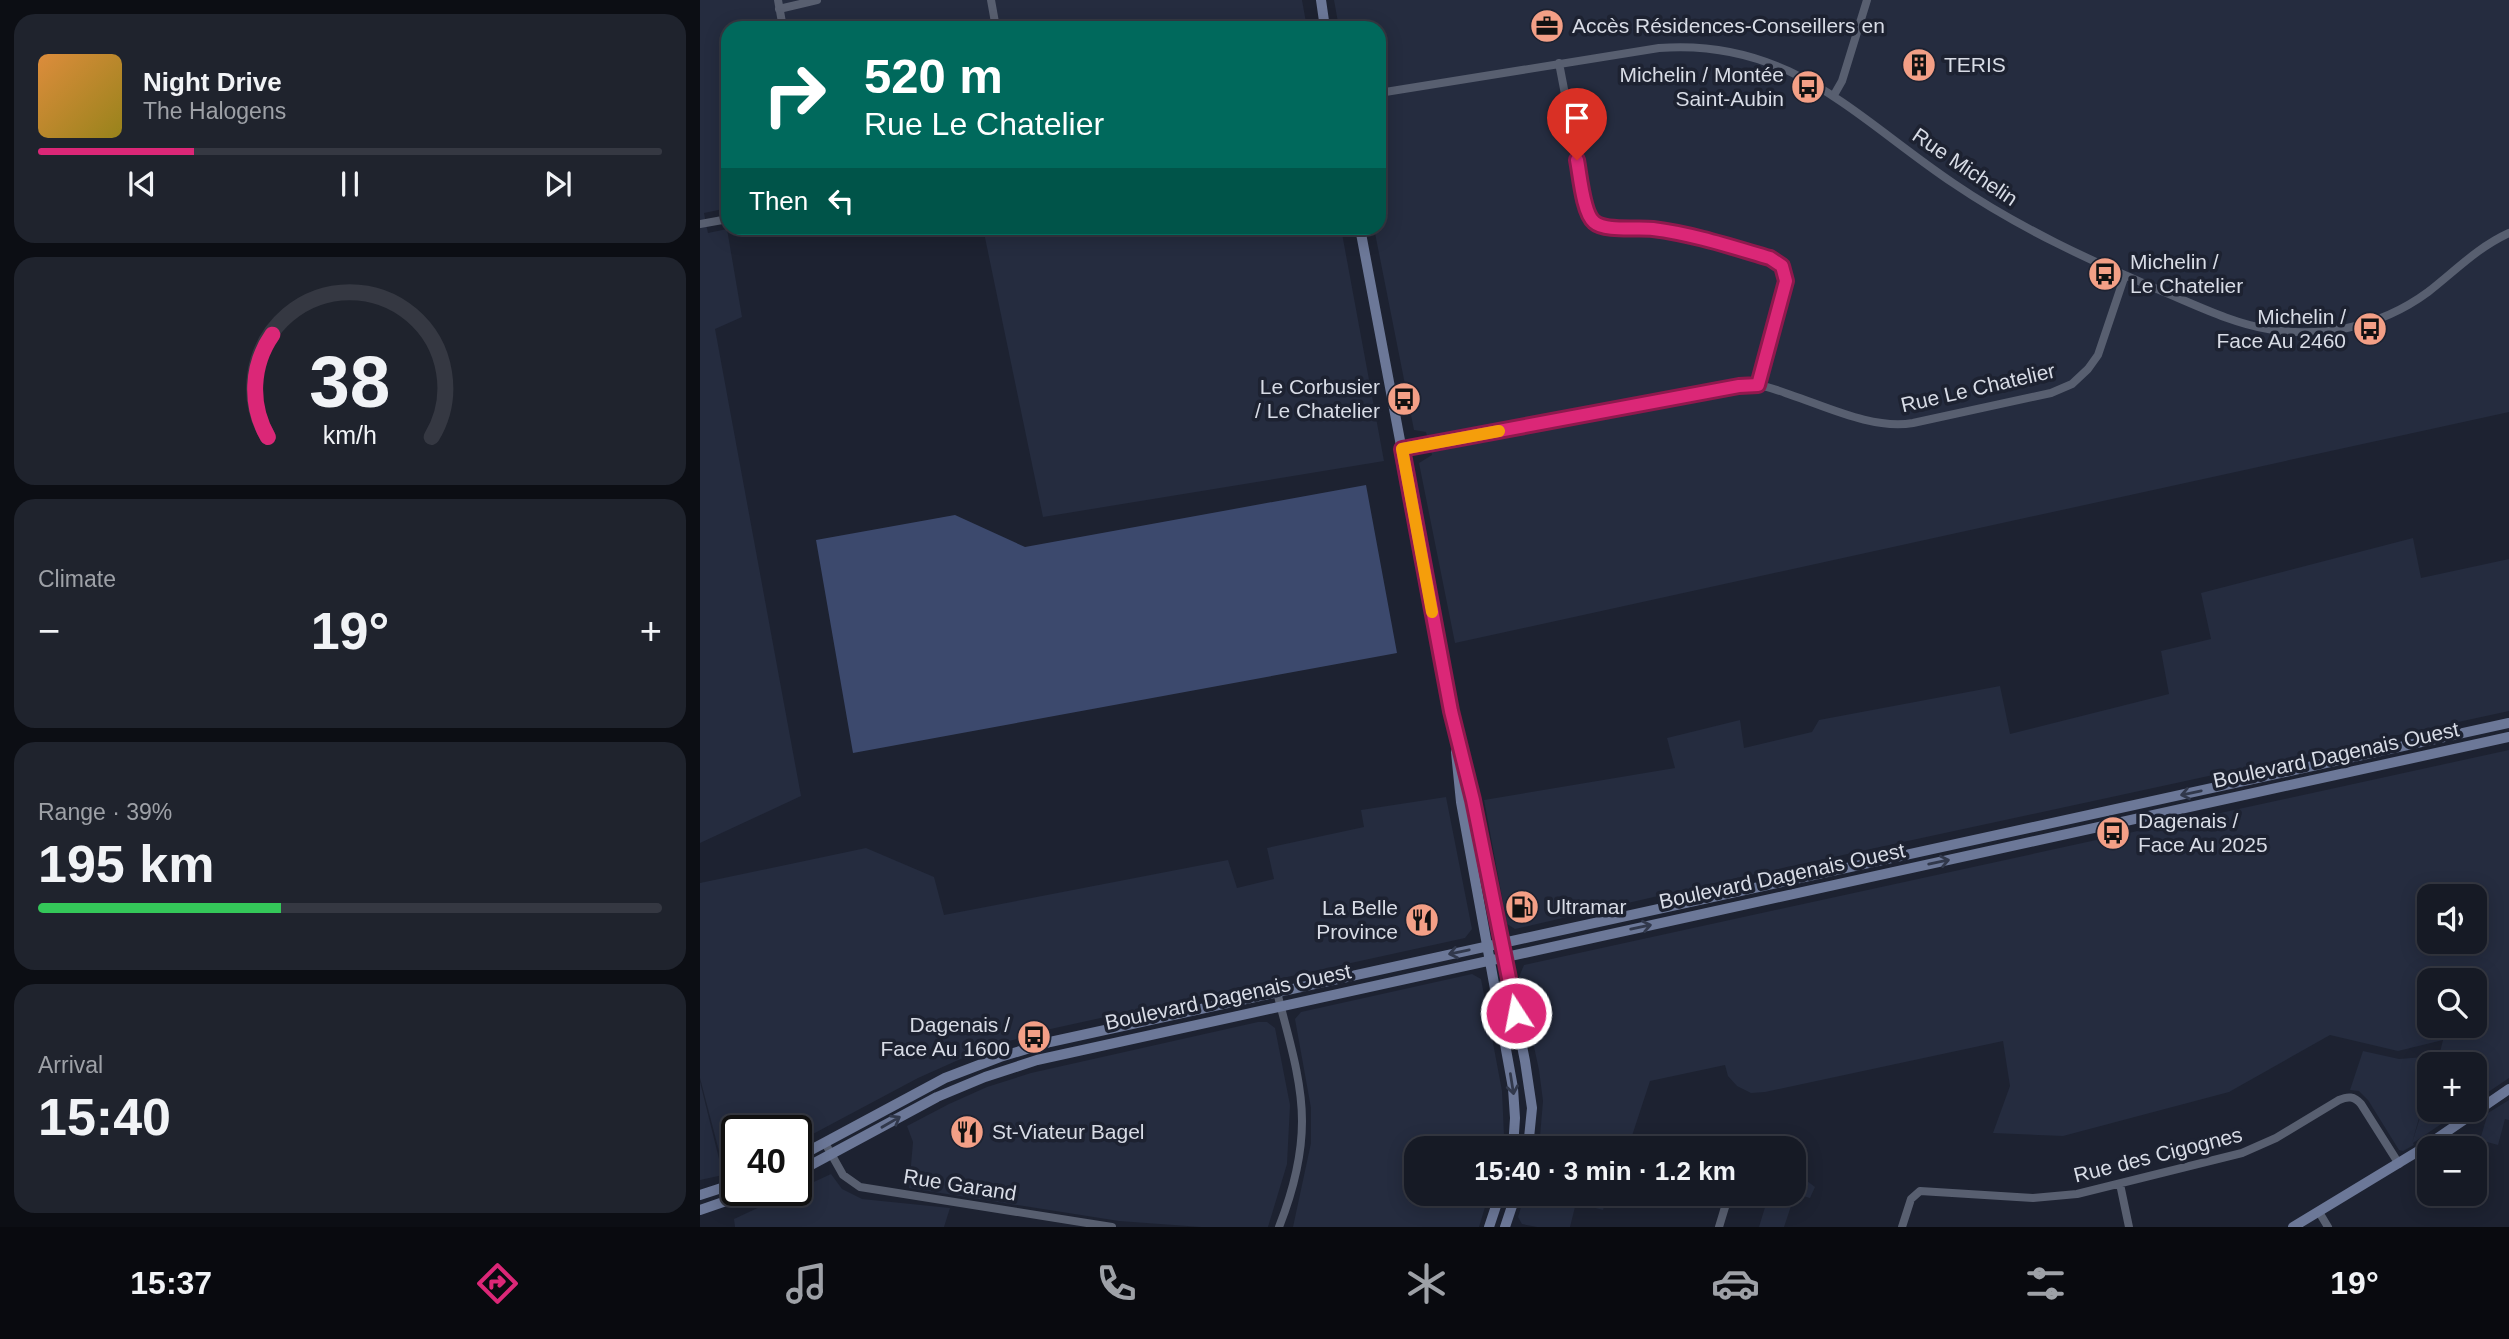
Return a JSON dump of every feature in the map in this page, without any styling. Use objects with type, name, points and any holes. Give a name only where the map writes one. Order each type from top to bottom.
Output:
[{"type":"main road","points":[[1321,0],[1324,21]]},
{"type":"main road","points":[[1361,235],[1451,711],[1473,800],[1531,1094],[1530,1136]]},
{"type":"main road","points":[[1451,711],[1461,802],[1514,1097],[1514,1136]]},
{"type":"main road","name":"Boulevard Dagenais Ouest","points":[[812,1150],[926,1087],[1000,1056],[1050,1042],[2509,723]]},
{"type":"main road","name":"Boulevard Dagenais Ouest","points":[[812,1165],[925,1103],[1003,1070],[1053,1056],[2509,737]]},
{"type":"main road","points":[[2293,1227],[2399,1164],[2509,1089]]},
{"type":"main road","points":[[700,1195],[721,1188]]},
{"type":"main road","points":[[700,1210],[721,1203]]},
{"type":"main road","points":[[1489,1227],[1496,1206]]},
{"type":"main road","points":[[1505,1227],[1512,1206]]},
{"type":"street","points":[[778,4],[817,0]]},
{"type":"street","points":[[991,0],[995,21]]},
{"type":"street","points":[[1834,95],[1842,81],[1867,0]]},
{"type":"street","name":"Rue Michelin","points":[[1386,92],[1659,48],[1713,49],[1774,64],[1802,76],[1834,95],[1975,198],[2048,239],[2125,275],[2248,325],[2286,332],[2326,331],[2367,323],[2402,308],[2430,291],[2481,249],[2509,233]]},
{"type":"street","points":[[1559,63],[1587,209],[1594,222],[1605,227],[1653,229],[1687,235],[1770,258],[1783,268],[1785,284],[1758,385]]},
{"type":"street","points":[[700,224],[721,220]]},
{"type":"street","name":"Rue Le Chatelier","points":[[1402,449],[1739,386],[1758,385],[1873,422],[1894,425],[2051,393],[2076,380],[2095,359],[2105,339],[2125,275]]},
{"type":"street","points":[[1278,992],[1297,1081],[1302,1120],[1297,1167],[1279,1227]]},
{"type":"street","name":"Rue des Cigognes","points":[[1902,1227],[1911,1199],[1920,1191],[2041,1198],[2070,1195],[2249,1150],[2277,1138],[2348,1097],[2356,1098],[2361,1104],[2399,1164]]},
{"type":"street","name":"Rue Garand","points":[[825,1143],[847,1180],[860,1187],[1112,1227]]},
{"type":"street","points":[[2120,1184],[2129,1227]]},
{"type":"street","points":[[1719,1227],[1725,1206]]},
{"type":"street","points":[[2319,1212],[2328,1227]]},
{"type":"shaded area","points":[[700,0],[1302,0],[1306,21],[721,21],[721,209],[704,213],[708,233],[721,230],[721,235],[728,235],[742,317],[715,329],[801,796],[700,843]]},
{"type":"shaded area","points":[[1334,0],[2509,0],[2509,412],[1455,643],[1419,463],[1432,455],[1426,432],[1414,430],[1375,235],[1386,235],[1386,21],[1338,21]]},
{"type":"shaded area","points":[[984,235],[1342,235],[1384,461],[1043,517]]},
{"type":"shaded area","points":[[1366,485],[1397,653],[853,753],[816,540],[955,515],[1025,547]]},
{"type":"shaded area","points":[[2413,538],[2421,578],[2509,559],[2509,711],[1723,881],[1515,929],[1507,924],[1484,800],[1675,768],[1667,738],[1740,720],[1744,748],[1812,732],[1819,720],[2000,686],[2010,734],[2169,694],[2161,651],[2211,639],[2201,593]]},
{"type":"shaded area","points":[[2509,750],[2509,1078],[2487,1093],[2487,1052],[2440,1052],[2443,1040],[2398,1051],[2330,1035],[2229,1092],[2063,1136],[1993,1133],[2010,1086],[2003,1041],[1765,1092],[1751,1093],[1737,1086],[1728,1076],[1725,1065],[1650,1081],[1632,1136],[1540,1136],[1543,1101],[1539,1070],[1519,977],[1524,965]]},
{"type":"shaded area","points":[[1446,797],[1472,929],[1465,938],[1046,1030],[983,1049],[918,1078],[812,1134],[812,1115],[721,1115],[721,1159],[700,1078],[700,883],[866,848],[934,877],[944,915],[1228,860],[1237,888],[1274,879],[1267,848],[1364,827],[1361,810]]},
{"type":"shaded area","points":[[1472,974],[1481,979],[1502,1091],[1504,1136],[1404,1136],[1404,1206],[1485,1206],[1479,1227],[1293,1227],[1311,1143],[1311,1108],[1295,1019],[1301,1012]]},
{"type":"shaded area","points":[[1267,1022],[1275,1028],[1290,1105],[1287,1164],[1268,1227],[1201,1227],[1119,1221],[909,1188],[913,1142],[907,1126],[949,1104],[987,1087],[1031,1073]]},
{"type":"shaded area","points":[[2363,1051],[2399,1059],[2417,1058],[2418,1122],[2412,1143],[2419,1122],[2444,1122],[2423,1136],[2417,1136],[2414,1145],[2403,1151],[2399,1150],[2368,1100],[2359,1091],[2350,1090]]},
{"type":"shaded area","points":[[700,1082],[721,1175],[700,1180]]},
{"type":"shaded area","points":[[2509,1100],[2509,1120],[2505,1119],[2498,1145],[2487,1142],[2487,1136],[2481,1136],[2488,1113]]},
{"type":"shaded area","points":[[831,1174],[842,1189],[862,1199],[950,1208],[944,1227],[735,1227],[734,1219],[762,1206],[812,1206],[812,1183]]},
{"type":"shaded area","points":[[1806,1180],[1815,1187],[1810,1198],[1806,1197]]},
{"type":"shaded area","points":[[1521,1206],[1575,1206],[1570,1227],[1537,1227],[1522,1224],[1518,1217]]},
{"type":"shaded area","points":[[1588,1206],[1604,1206],[1603,1210]]},
{"type":"shaded area","points":[[1765,1206],[1791,1206],[1784,1227],[1759,1227]]},
{"type":"slow traffic","points":[[1432,612],[1402,449],[1499,431]]},
{"type":"place","name":"Accès Résidences-Conseillers en","points":[[1547,26]]},
{"type":"place","name":"TERIS","points":[[1919,65]]},
{"type":"place","name":"Michelin / Montée Saint-Aubin","points":[[1808,87]]},
{"type":"place","name":"Michelin / Le Chatelier","points":[[2105,274]]},
{"type":"place","name":"Michelin / Face Au 2460","points":[[2370,329]]},
{"type":"place","name":"Le Corbusier / Le Chatelier","points":[[1404,399]]},
{"type":"place","name":"Dagenais / Face Au 2025","points":[[2113,833]]},
{"type":"place","name":"Ultramar","points":[[1522,907]]},
{"type":"place","name":"La Belle Province","points":[[1422,920]]},
{"type":"place","name":"Dagenais / Face Au 1600","points":[[1034,1037]]},
{"type":"place","name":"St-Viateur Bagel","points":[[967,1132]]},
{"type":"route","points":[[1516,1013],[1473,800],[1451,711],[1402,449],[1739,386],[1758,385],[1786,281],[1782,266],[1770,258],[1676,233],[1644,228],[1602,227],[1592,220],[1587,212],[1577,160]]}]
